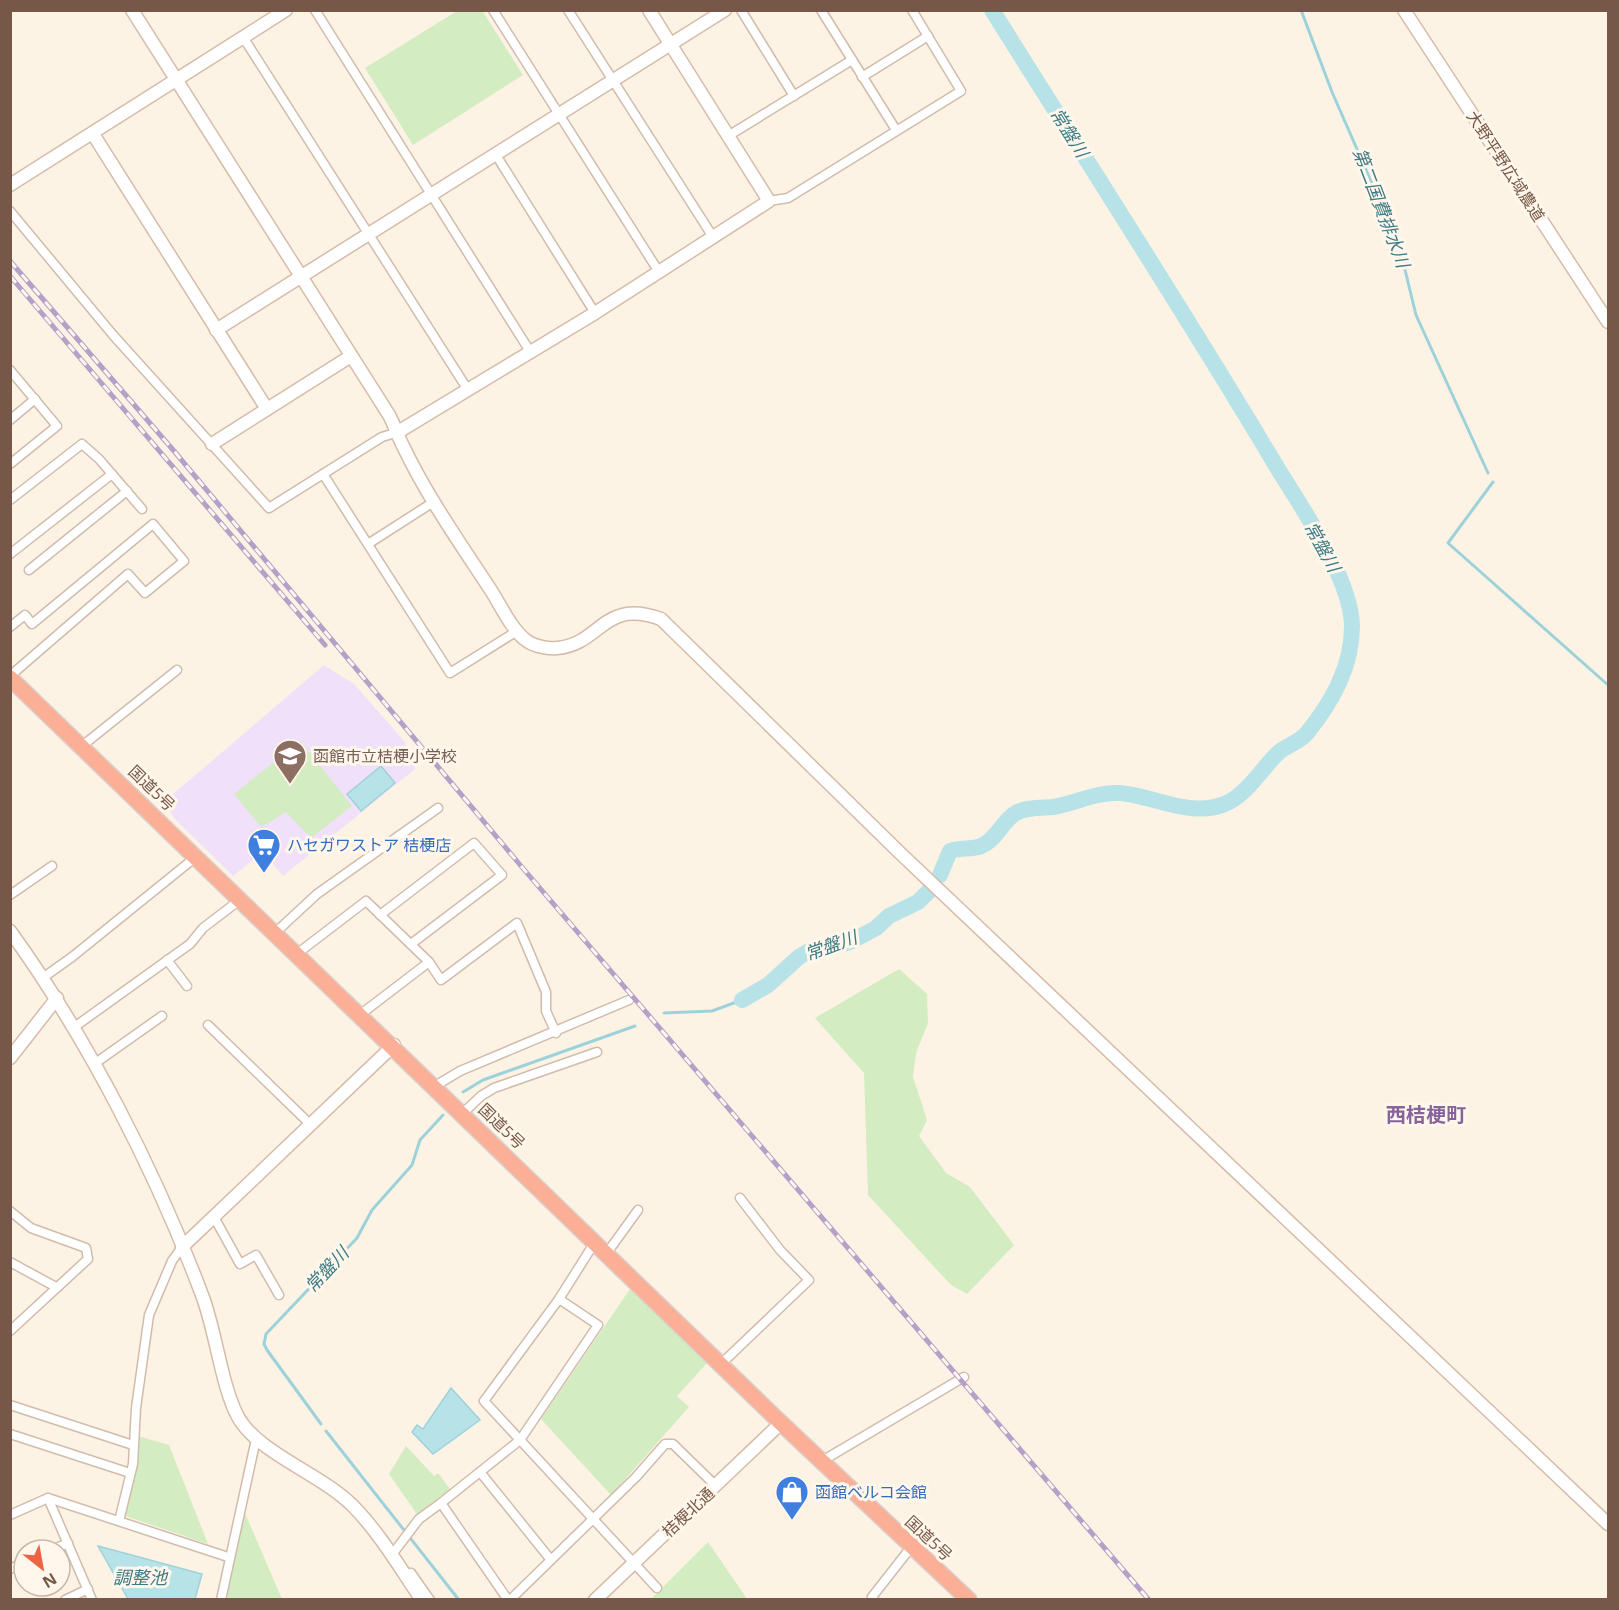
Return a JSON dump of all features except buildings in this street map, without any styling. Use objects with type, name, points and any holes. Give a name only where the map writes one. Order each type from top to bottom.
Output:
[{"type":"highway","name":"国道5号","points":[[12,683],[82,746],[241,898],[781,1423],[969,1599]]},
{"type":"street","points":[[132,10],[398,432],[403,447],[435,501],[517,631],[527,642],[542,647],[558,648],[574,643],[612,619],[629,612],[642,612],[661,619],[900,853],[1608,1524]]},
{"type":"street","points":[[10,185],[286,10]]},
{"type":"street","points":[[315,10],[531,353]]},
{"type":"street","points":[[493,10],[659,272]]},
{"type":"street","points":[[568,10],[713,237]]},
{"type":"street","points":[[649,10],[769,201]]},
{"type":"street","points":[[216,330],[725,10]]},
{"type":"street","points":[[741,10],[794,96]]},
{"type":"street","points":[[821,10],[896,130]]},
{"type":"street","points":[[10,211],[113,335],[269,508],[382,437],[398,432],[531,353],[769,201],[788,198],[961,91],[912,10]]},
{"type":"street","name":"大野平野広域農道","points":[[1404,10],[1608,322]]},
{"type":"street","points":[[862,77],[928,36]]},
{"type":"street","points":[[243,37],[468,390]]},
{"type":"street","points":[[728,136],[852,60]]},
{"type":"street","points":[[93,134],[267,409]]},
{"type":"street","points":[[496,155],[595,313]]},
{"type":"street","points":[[212,444],[351,356]]},
{"type":"street","points":[[10,370],[57,426],[10,464]]},
{"type":"street","points":[[10,420],[35,399]]},
{"type":"street","points":[[10,500],[82,444],[142,509]]},
{"type":"street","points":[[10,554],[112,474]]},
{"type":"street","points":[[323,474],[450,673],[517,631]]},
{"type":"street","points":[[29,570],[127,491]]},
{"type":"street","points":[[368,544],[435,501]]},
{"type":"street","points":[[10,627],[25,615],[32,624],[153,524],[184,561],[145,593],[128,574],[12,683]]},
{"type":"street","points":[[82,746],[177,670]]},
{"type":"street","points":[[276,932],[317,894],[438,808]]},
{"type":"street","points":[[381,915],[474,843],[502,875],[411,944]]},
{"type":"street","points":[[44,977],[197,856]]},
{"type":"street","points":[[10,895],[52,866]]},
{"type":"street","points":[[73,1028],[167,960],[241,898]]},
{"type":"street","points":[[298,953],[366,901],[429,962],[441,980],[517,923],[546,992],[546,1011],[556,1033]]},
{"type":"street","points":[[10,931],[57,998],[125,1123],[182,1247],[210,1319],[233,1406],[245,1428],[256,1439],[337,1492],[364,1519],[430,1599]]},
{"type":"street","points":[[167,960],[187,986]]},
{"type":"street","points":[[361,1014],[429,962]]},
{"type":"street","points":[[10,1058],[57,998]]},
{"type":"street","points":[[435,1086],[460,1071],[556,1033],[629,1000]]},
{"type":"street","points":[[94,1064],[162,1016]]},
{"type":"street","points":[[208,1025],[311,1125]]},
{"type":"street","points":[[118,1521],[130,1473],[149,1315],[172,1261],[182,1247],[393,1045]]},
{"type":"street","points":[[463,1113],[494,1088],[597,1052]]},
{"type":"street","points":[[721,1365],[808,1280],[780,1250],[740,1198]]},
{"type":"street","points":[[607,1253],[638,1210]]},
{"type":"street","points":[[10,1211],[32,1228],[86,1248],[88,1259],[15,1321],[10,1331]]},
{"type":"street","points":[[214,1217],[240,1264],[256,1255],[279,1295]]},
{"type":"street","points":[[596,1242],[559,1299],[484,1401],[657,1588]]},
{"type":"street","points":[[10,1262],[56,1287]]},
{"type":"street","points":[[393,1554],[419,1519],[520,1440],[598,1325],[559,1299]]},
{"type":"street","points":[[822,1461],[964,1377]]},
{"type":"street","points":[[10,1405],[133,1445]]},
{"type":"street","name":"桔梗北通","points":[[595,1599],[781,1423]]},
{"type":"street","points":[[10,1434],[130,1473]]},
{"type":"street","points":[[221,1599],[228,1557],[256,1439]]},
{"type":"street","points":[[441,1503],[509,1599],[594,1520],[665,1444],[673,1444],[716,1486]]},
{"type":"street","points":[[480,1472],[551,1560]]},
{"type":"street","points":[[10,1515],[48,1498],[228,1557]]},
{"type":"street","points":[[48,1498],[66,1538]]},
{"type":"street","points":[[874,1599],[872,1597],[912,1546]]},
{"type":"street","points":[[72,1552],[92,1599]]},
{"type":"street","points":[[393,1554],[422,1599]]},
{"type":"street","points":[[65,1599],[88,1589]]},
{"type":"shaded area","name":"函館市立桔梗小学校","points":[[324,665],[354,684],[405,742],[415,769],[283,876],[263,852],[233,876],[174,818],[165,801]]},
{"type":"green space","points":[[482,10],[523,75],[413,145],[365,68],[457,11]]},
{"type":"green space","points":[[300,741],[352,806],[311,838],[286,812],[261,827],[234,794]]},
{"type":"green space","points":[[899,969],[927,994],[928,1023],[916,1053],[913,1077],[927,1120],[919,1136],[946,1173],[970,1187],[1014,1245],[967,1294],[951,1285],[868,1195],[864,1073],[815,1018]]},
{"type":"green space","points":[[630,1289],[707,1363],[677,1396],[689,1407],[611,1495],[541,1419]]},
{"type":"green space","points":[[138,1436],[169,1445],[208,1544],[125,1516],[138,1460]]},
{"type":"green space","points":[[406,1446],[434,1476],[438,1473],[450,1489],[417,1514],[389,1474]]},
{"type":"green space","points":[[245,1513],[282,1599],[226,1600]]},
{"type":"green space","points":[[708,1542],[747,1599],[650,1600]]},
{"type":"water","points":[[381,766],[395,783],[361,811],[347,794]]},
{"type":"water","points":[[451,1388],[480,1420],[433,1454],[412,1432],[417,1425],[423,1429]]},
{"type":"water","name":"調整池","points":[[98,1546],[202,1574],[195,1599],[128,1599]]},
{"type":"waterway","name":"常盤川","points":[[940,875],[950,851],[987,843],[1011,816],[1024,810],[1053,807],[1111,793],[1134,795],[1188,808],[1202,809],[1229,802],[1249,786],[1277,754],[1304,736],[1325,709],[1344,670],[1352,626],[1343,585],[1321,540],[1169,290],[992,10]]},
{"type":"waterway","name":"第二国費排水川","points":[[1301,10],[1332,92],[1399,245],[1416,315],[1488,473]]},
{"type":"waterway","name":"第二国費排水川","points":[[1493,482],[1448,543],[1608,685]]},
{"type":"waterway","name":"常盤川","points":[[742,1000],[768,985],[799,957],[811,950],[852,941],[876,928],[889,916],[918,902],[929,891]]},
{"type":"waterway","name":"常盤川","points":[[664,1013],[712,1011],[742,1000]]},
{"type":"waterway","name":"常盤川","points":[[463,1092],[483,1080],[635,1026]]},
{"type":"waterway","name":"常盤川","points":[[321,1424],[267,1350],[264,1344],[266,1334],[357,1238],[372,1210],[412,1165],[420,1140],[443,1115]]},
{"type":"waterway","name":"常盤川","points":[[326,1431],[459,1600]]},
{"type":"railway","points":[[10,261],[174,451],[521,866],[1149,1600]]},
{"type":"railway","points":[[10,276],[325,645]]},
{"type":"place","name":"函館市立桔梗小学校","points":[[290,785]]},
{"type":"place","name":"ハセガワストア 桔梗店","points":[[264,874]]},
{"type":"place","name":"函館ベルコ会館","points":[[792,1521]]},
{"type":"district","name":"西桔梗町","points":[[1426,1115]]}]
